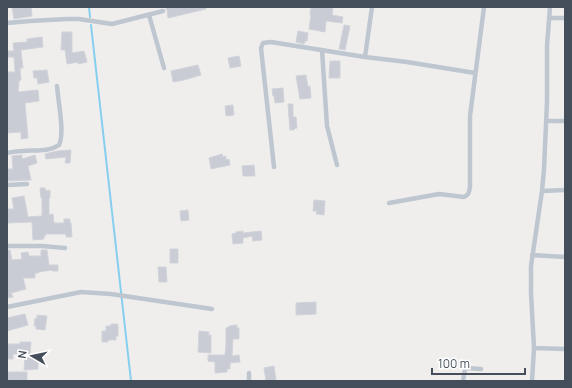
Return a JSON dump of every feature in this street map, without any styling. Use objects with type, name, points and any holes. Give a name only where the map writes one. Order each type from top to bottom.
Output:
[{"type":"street","points":[[365,57],[372,7]]},
{"type":"street","points":[[388,203],[439,194],[464,197],[468,195],[470,187],[470,116],[484,7]]},
{"type":"street","points":[[532,381],[534,348],[531,266],[542,191],[550,7]]},
{"type":"street","points":[[7,23],[30,20],[79,19],[112,24],[163,11]]},
{"type":"street","points":[[149,15],[164,68]]},
{"type":"street","points":[[549,18],[565,18]]},
{"type":"street","points":[[274,168],[261,48],[263,43],[271,42],[475,73]]},
{"type":"street","points":[[322,50],[327,126],[337,166]]},
{"type":"street","points":[[7,153],[48,150],[59,145],[62,126],[57,86]]},
{"type":"street","points":[[546,121],[565,120]]},
{"type":"street","points":[[7,185],[27,184]]},
{"type":"street","points":[[542,191],[565,190]]},
{"type":"street","points":[[7,246],[42,246],[65,248]]},
{"type":"street","points":[[532,255],[565,257]]},
{"type":"street","points":[[7,307],[82,292],[126,296],[212,309]]},
{"type":"street","points":[[534,348],[565,349]]},
{"type":"street","points":[[463,381],[465,369],[481,369]]},
{"type":"street","points":[[249,373],[249,381]]},
{"type":"building","points":[[12,7],[31,7],[32,16],[14,19]]},
{"type":"building","points":[[165,7],[206,7],[206,9],[168,18]]},
{"type":"building","points":[[311,7],[333,7],[332,15],[343,17],[342,23],[326,21],[325,32],[309,29]]},
{"type":"building","points":[[344,25],[350,26],[345,50],[339,49]]},
{"type":"building","points":[[298,31],[308,33],[307,41],[305,41],[304,44],[296,42]]},
{"type":"building","points":[[62,32],[72,32],[72,53],[84,51],[87,62],[67,64],[65,50],[61,50]]},
{"type":"building","points":[[42,37],[43,47],[21,50],[23,68],[20,68],[21,80],[19,81],[18,92],[38,90],[39,101],[25,103],[28,138],[21,139],[21,132],[7,133],[7,72],[15,72],[14,57],[7,57],[7,51],[14,51],[13,43],[27,42],[27,39]]},
{"type":"building","points":[[239,56],[241,66],[230,68],[228,58]]},
{"type":"building","points":[[330,61],[340,61],[340,78],[329,78]]},
{"type":"building","points":[[198,65],[201,75],[173,82],[171,71]]},
{"type":"building","points":[[47,70],[49,82],[38,84],[37,78],[34,78],[33,71]]},
{"type":"building","points":[[306,75],[308,87],[310,86],[311,98],[300,99],[296,76]]},
{"type":"building","points":[[283,88],[284,102],[275,103],[272,89]]},
{"type":"building","points":[[288,104],[293,104],[293,117],[296,117],[297,128],[294,130],[290,130]]},
{"type":"building","points":[[233,105],[234,115],[226,116],[225,106]]},
{"type":"building","points":[[71,150],[70,163],[65,163],[66,157],[46,159],[45,154]]},
{"type":"building","points":[[222,154],[223,157],[226,156],[226,160],[229,159],[230,165],[211,169],[209,158]]},
{"type":"building","points":[[22,155],[22,159],[35,155],[37,163],[28,166],[31,180],[7,181],[7,169],[13,169],[12,156]]},
{"type":"building","points":[[254,165],[255,176],[243,176],[242,166]]},
{"type":"building","points":[[40,188],[45,188],[46,191],[50,190],[49,215],[53,214],[54,223],[64,223],[64,219],[70,219],[72,237],[66,237],[66,234],[45,234],[46,236],[44,236],[44,239],[33,240],[32,222],[7,223],[7,209],[14,209],[12,198],[24,196],[28,217],[42,216],[42,198]]},
{"type":"building","points":[[314,200],[325,201],[324,215],[316,214],[317,211],[313,211]]},
{"type":"building","points":[[188,210],[189,220],[181,221],[180,211]]},
{"type":"building","points":[[243,231],[243,233],[261,231],[262,240],[253,241],[252,236],[243,238],[243,243],[233,244],[232,234]]},
{"type":"building","points":[[170,249],[178,249],[178,263],[170,263]]},
{"type":"building","points":[[7,250],[10,250],[12,260],[22,259],[21,253],[28,252],[29,256],[41,256],[41,250],[47,250],[49,265],[58,265],[58,271],[52,270],[38,272],[39,273],[35,273],[35,278],[23,278],[26,289],[11,293],[13,297],[7,298]]},
{"type":"building","points":[[158,267],[166,267],[167,282],[159,282]]},
{"type":"building","points":[[316,302],[316,314],[296,315],[296,303]]},
{"type":"building","points":[[25,314],[28,325],[7,331],[7,318]]},
{"type":"building","points":[[37,315],[47,316],[45,330],[36,329],[36,326],[34,326]]},
{"type":"building","points":[[111,324],[118,324],[118,336],[116,336],[116,340],[102,342],[102,331],[106,331],[106,326],[111,326]]},
{"type":"building","points":[[237,325],[237,328],[239,328],[239,339],[233,339],[232,356],[239,355],[240,362],[230,363],[230,369],[227,369],[227,372],[215,373],[215,362],[208,361],[208,355],[225,355],[226,328]]},
{"type":"building","points":[[199,331],[209,332],[208,335],[211,335],[211,353],[198,352]]},
{"type":"building","points":[[20,342],[31,342],[30,354],[13,354],[13,359],[7,359],[7,344],[20,344]]},
{"type":"building","points":[[38,356],[38,369],[24,370],[25,357]]},
{"type":"building","points":[[274,366],[276,381],[266,381],[264,368]]},
{"type":"building","points":[[7,372],[27,372],[27,381],[7,381]]},
{"type":"waterway","points":[[89,7],[90,17]]},
{"type":"waterway","points":[[91,25],[131,381]]}]
